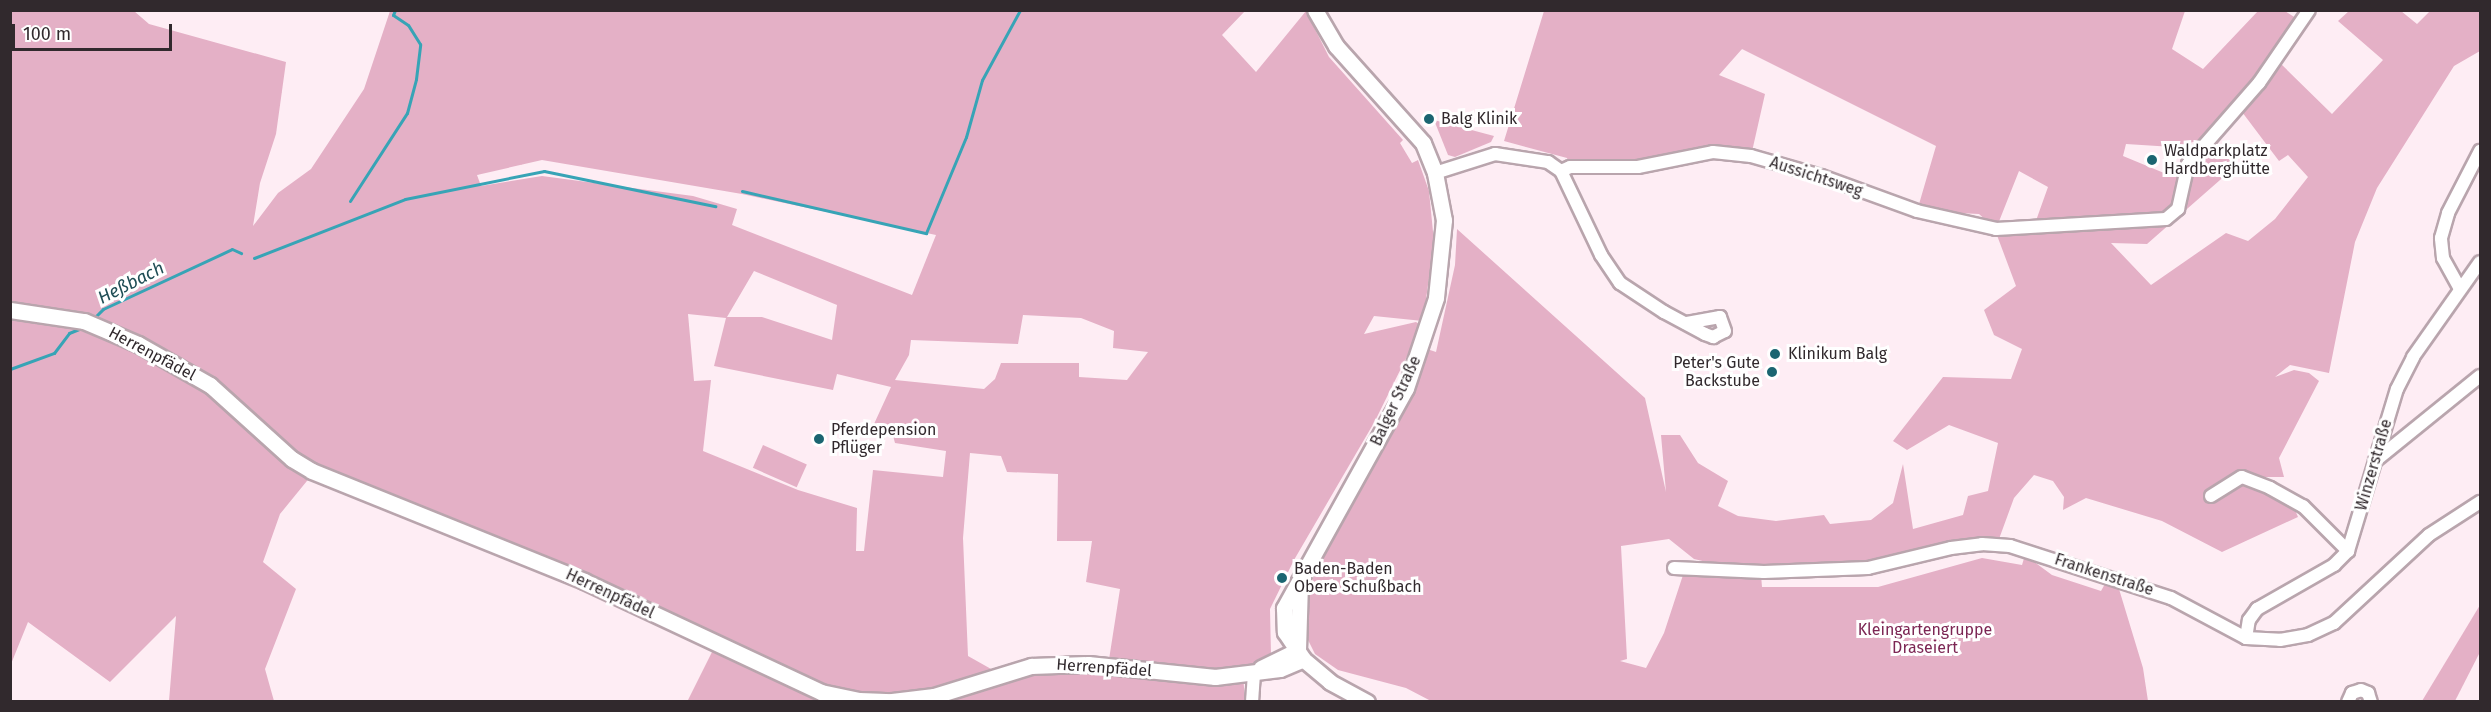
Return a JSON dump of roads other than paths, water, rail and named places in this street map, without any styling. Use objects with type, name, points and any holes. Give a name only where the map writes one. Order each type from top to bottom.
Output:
[{"type":"street","name":"Balger Straße","points":[[1316,10],[1336,46],[1416,131],[1435,173],[1442,203],[1443,240],[1428,328],[1406,388],[1301,577],[1288,596],[1284,623],[1289,640],[1300,654],[1330,682],[1367,702]]},
{"type":"street","name":"Aussichtsweg","points":[[1561,171],[1570,167],[1638,167],[1713,152],[1751,156],[1821,176],[1917,211],[1996,229],[2166,219],[2178,209],[2185,190],[2188,164],[2259,83],[2309,10]]},
{"type":"street","points":[[2459,288],[2443,258],[2442,238],[2448,213],[2481,151]]},
{"type":"street","points":[[1435,173],[1495,154],[1522,155],[1548,162],[1561,171],[1601,255],[1620,283],[1686,322]]},
{"type":"street","name":"Winzerstraße","points":[[2348,551],[2397,389],[2459,288],[2481,262]]},
{"type":"street","name":"Herrenpfädel","points":[[10,310],[90,323],[181,366],[210,385],[292,459],[312,471],[584,581],[821,692],[859,700],[892,701],[934,696],[1000,674],[1061,663],[1215,677],[1281,669],[1300,654]]},
{"type":"street","points":[[2374,462],[2481,376]]},
{"type":"street","points":[[2211,496],[2242,477],[2270,488],[2303,506],[2348,551],[2334,566],[2257,609],[2249,620],[2246,638]]},
{"type":"street","name":"Frankenstraße","points":[[1674,568],[1764,572],[1868,568],[1951,548],[1982,544],[2010,546],[2171,598],[2246,638],[2280,640],[2308,635],[2334,623],[2429,535],[2481,502]]},
{"type":"street","points":[[1252,702],[1254,673]]},
{"type":"street","points":[[2349,702],[2352,693],[2361,690],[2368,693],[2371,702]]},
{"type":"waterway","name":"Heßbach","points":[[350,201],[407,113],[416,79],[420,44],[408,25],[393,15],[395,10]]},
{"type":"waterway","points":[[742,191],[926,233],[966,137],[982,80],[1020,10]]},
{"type":"waterway","points":[[254,258],[405,199],[544,171],[715,206]]},
{"type":"waterway","name":"Heßbach","points":[[93,319],[103,309],[232,249],[241,253]]},
{"type":"waterway","name":"Heßbach","points":[[10,369],[54,353],[69,333],[86,326]]},
{"type":"place","name":"Balg Klinik","points":[[1429,119]]},
{"type":"place","name":"Waldparkplatz Hardberghütte","points":[[2152,160]]},
{"type":"place","name":"Klinikum Balg","points":[[1775,354]]},
{"type":"place","name":"Peter's Gute Backstube","points":[[1772,372]]},
{"type":"place","name":"Pferdepension Pflüger","points":[[819,439]]},
{"type":"place","name":"Baden-Baden Obere Schußbach","points":[[1282,578]]},
{"type":"park label","name":"Kleingartengruppe Draseiert","points":[[1925,639]]}]
